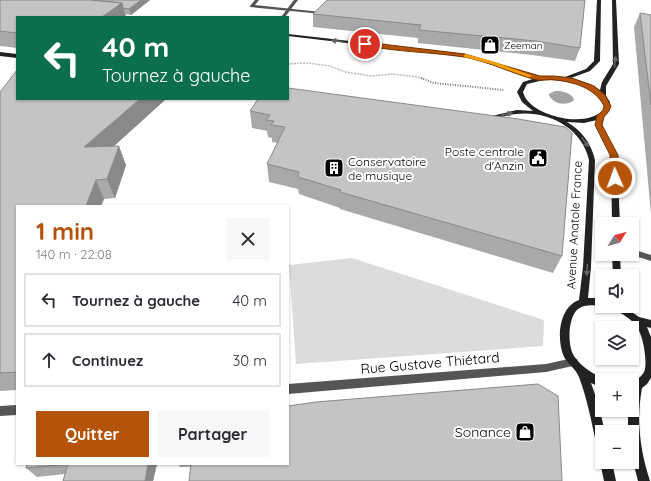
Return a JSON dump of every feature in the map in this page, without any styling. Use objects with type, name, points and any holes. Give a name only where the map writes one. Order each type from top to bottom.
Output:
[{"type":"main road","points":[[564,79],[584,72],[596,64],[598,58],[599,0]]},
{"type":"main road","points":[[540,78],[525,83],[520,92],[525,103],[541,113],[555,118],[581,121],[601,116],[606,111],[608,106],[603,96],[603,83],[613,71],[616,64],[614,0]]},
{"type":"main road","points":[[107,15],[118,16]]},
{"type":"main road","points":[[289,35],[465,56],[540,78],[564,79],[587,85],[603,96]]},
{"type":"main road","points":[[0,54],[16,56]]},
{"type":"main road","points":[[481,118],[497,117],[517,112],[541,113]]},
{"type":"main road","points":[[601,116],[599,125],[614,155],[616,217]]},
{"type":"main road","name":"Avenue Anatole France","points":[[555,118],[572,128],[581,136],[590,148],[592,160],[587,267],[583,303]]},
{"type":"main road","name":"Avenue Anatole France","points":[[595,301],[583,303],[572,308],[567,318],[565,344],[573,362],[581,371],[595,379]]},
{"type":"main road","points":[[630,313],[648,336],[650,369],[644,380],[639,383]]},
{"type":"main road","points":[[636,320],[651,324]]},
{"type":"main road","name":"Avenue Anatole France","points":[[581,371],[593,403],[598,425]]},
{"type":"main road","points":[[633,417],[634,435],[644,481]]},
{"type":"main road","points":[[607,469],[610,481]]},
{"type":"street","points":[[258,0],[252,6],[322,13],[331,0]]},
{"type":"street","points":[[284,16],[296,0]]},
{"type":"street","points":[[639,254],[651,258]]},
{"type":"street","name":"Rue Gustave Thiétard","points":[[289,389],[546,368],[573,362]]},
{"type":"street","points":[[0,411],[16,410]]},
{"type":"path","points":[[289,64],[306,63],[330,66],[345,72],[371,76],[392,74],[418,77],[434,83],[520,92]]},
{"type":"shaded area","points":[[555,91],[568,93],[574,99],[570,103],[563,104],[556,102],[549,95]]},
{"type":"shaded area","points":[[352,258],[544,320],[543,346],[296,364],[289,265]]},
{"type":"building","points":[[0,0],[92,0],[122,3],[103,16],[16,16],[16,33],[0,31]]},
{"type":"building","points":[[92,0],[141,0],[129,9],[123,8],[122,3]]},
{"type":"building","points":[[327,0],[585,0],[580,48],[536,41],[419,30],[421,25],[313,14]]},
{"type":"building","points":[[640,13],[651,15],[651,105]]},
{"type":"building","points":[[16,71],[16,100],[139,100],[84,147],[119,146],[107,179],[96,180],[86,205],[16,205],[16,372],[0,373],[0,92]]},
{"type":"building","points":[[289,88],[518,119],[565,127],[572,133],[562,256],[340,192],[341,190],[298,177],[299,172],[267,164],[285,127],[271,125],[274,121],[266,120],[270,115],[250,111],[257,100],[289,100]]},
{"type":"building","points":[[538,384],[558,396],[562,481],[189,481],[191,465],[289,465],[289,406],[316,402]]},
{"type":"building","points":[[27,465],[58,465],[26,468]]},
{"type":"building","points":[[68,465],[148,465],[145,481],[63,481]]},
{"type":"slow traffic","points":[[466,56],[474,57],[530,76]]},
{"type":"place","name":"Zeeman","points":[[490,45]]},
{"type":"place","name":"Poste centrale d'Anzin","points":[[538,158]]},
{"type":"place","name":"Conservatoire de musique","points":[[334,168]]},
{"type":"place","name":"Sonance","points":[[525,432]]},
{"type":"route","points":[[365,44],[474,57],[526,75],[540,78],[570,80],[592,88],[603,96],[608,106],[604,114],[601,116],[599,125],[602,134],[614,155],[615,178]]}]
